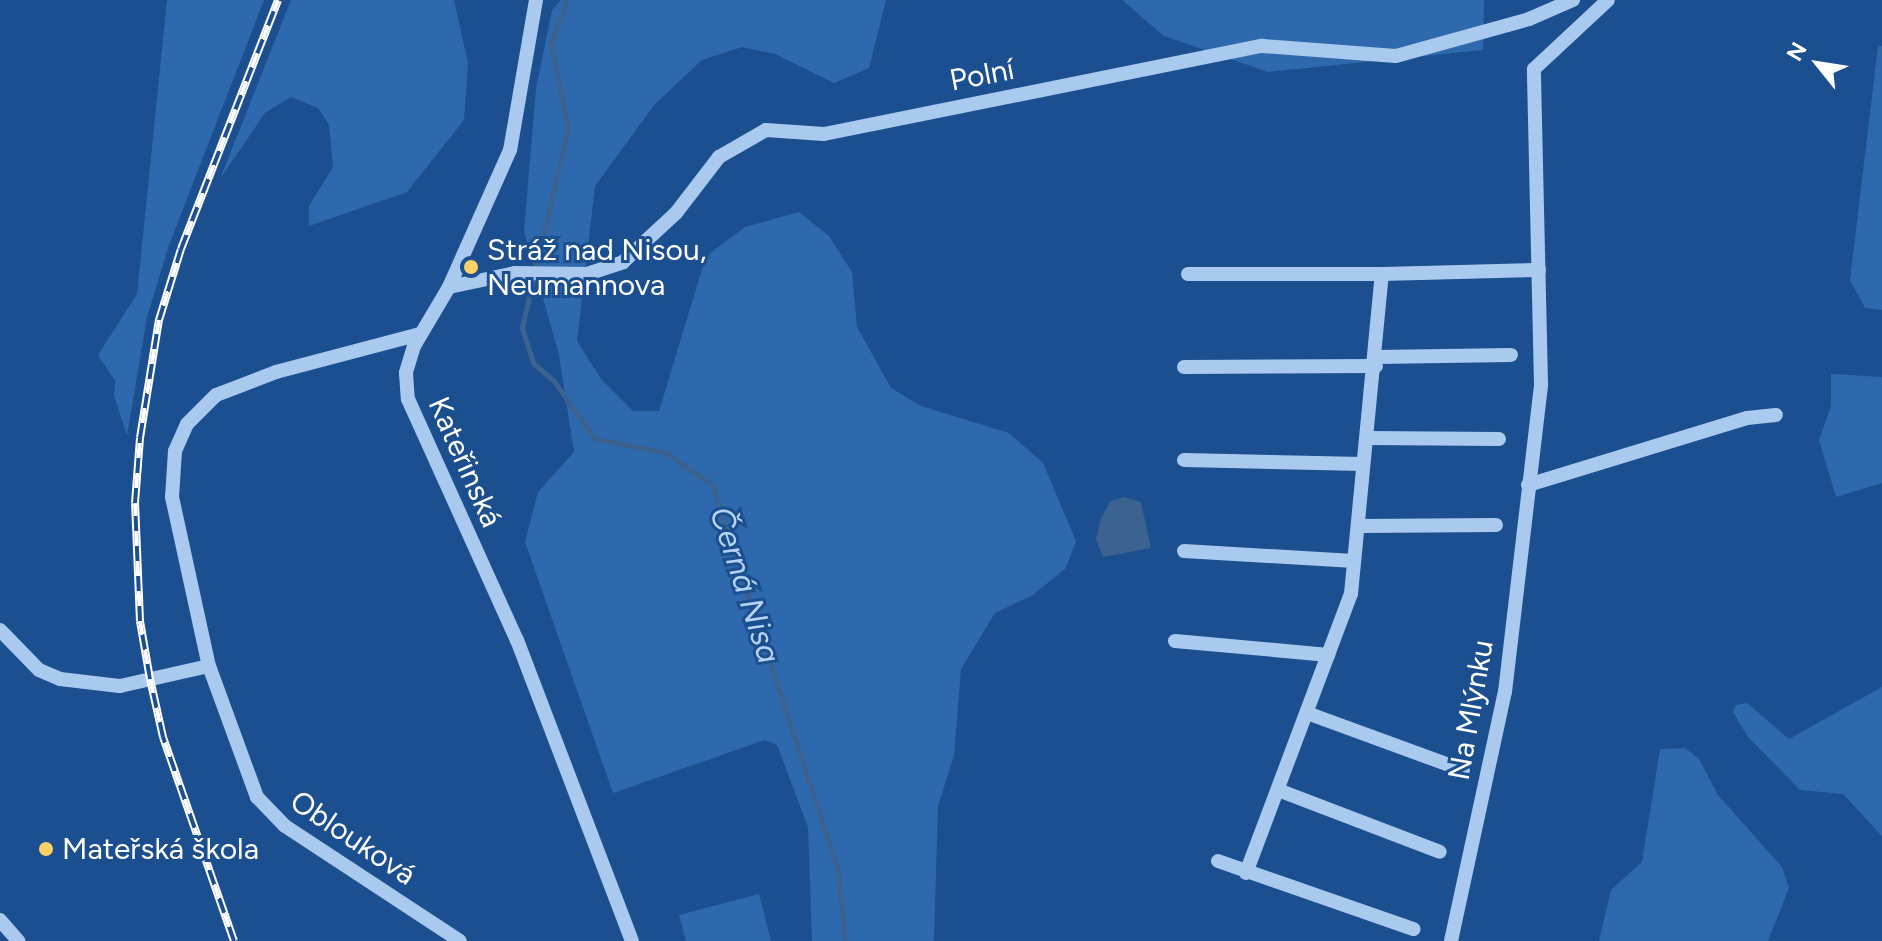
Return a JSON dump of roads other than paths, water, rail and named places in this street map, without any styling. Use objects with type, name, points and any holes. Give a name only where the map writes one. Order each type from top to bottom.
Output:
[{"type":"street","name":"Kateřinská","points":[[536,0],[510,150],[449,287],[420,334],[406,373],[413,420],[517,640],[632,941]]},
{"type":"street","name":"Polní","points":[[449,287],[515,273],[587,274],[623,262],[676,213],[711,164],[752,134],[824,134],[1262,46],[1396,56],[1529,19],[1573,0]]},
{"type":"street","name":"Na Mlýnku","points":[[1451,941],[1505,692],[1541,384],[1534,69],[1608,0]]},
{"type":"street","points":[[1188,274],[1539,270]]},
{"type":"street","points":[[1246,873],[1351,594],[1361,526],[1363,464],[1376,361],[1382,274]]},
{"type":"street","name":"Oblouková","points":[[420,334],[246,383],[216,395],[187,424],[175,451],[172,497],[209,666],[248,779],[267,810],[460,941]]},
{"type":"street","points":[[1184,367],[1511,355]]},
{"type":"street","points":[[1528,485],[1747,418],[1776,415]]},
{"type":"street","points":[[1367,438],[1499,439]]},
{"type":"street","points":[[1184,460],[1363,464]]},
{"type":"street","points":[[1361,526],[1496,525]]},
{"type":"street","points":[[1184,551],[1354,561]]},
{"type":"street","points":[[0,630],[39,670],[60,679],[120,686],[209,666]]},
{"type":"street","points":[[1175,641],[1328,655]]},
{"type":"street","name":"Na Mlýnku","points":[[1307,713],[1463,770]]},
{"type":"street","points":[[1278,790],[1440,852]]},
{"type":"street","points":[[1218,861],[1413,929]]},
{"type":"street","points":[[0,920],[18,941]]},
{"type":"waterway","name":"Černá Nisa","points":[[567,0],[551,43],[568,128],[522,328],[534,364],[554,381],[594,438],[667,453],[712,485],[838,870],[845,941]]},
{"type":"railway","points":[[234,941],[163,737],[140,621],[135,503],[140,438],[159,320],[181,249],[278,0]]},
{"type":"place","name":"Stráž nad Nisou, Neumannova","points":[[471,267]]},
{"type":"place","name":"Mateřská škola","points":[[46,849]]}]
